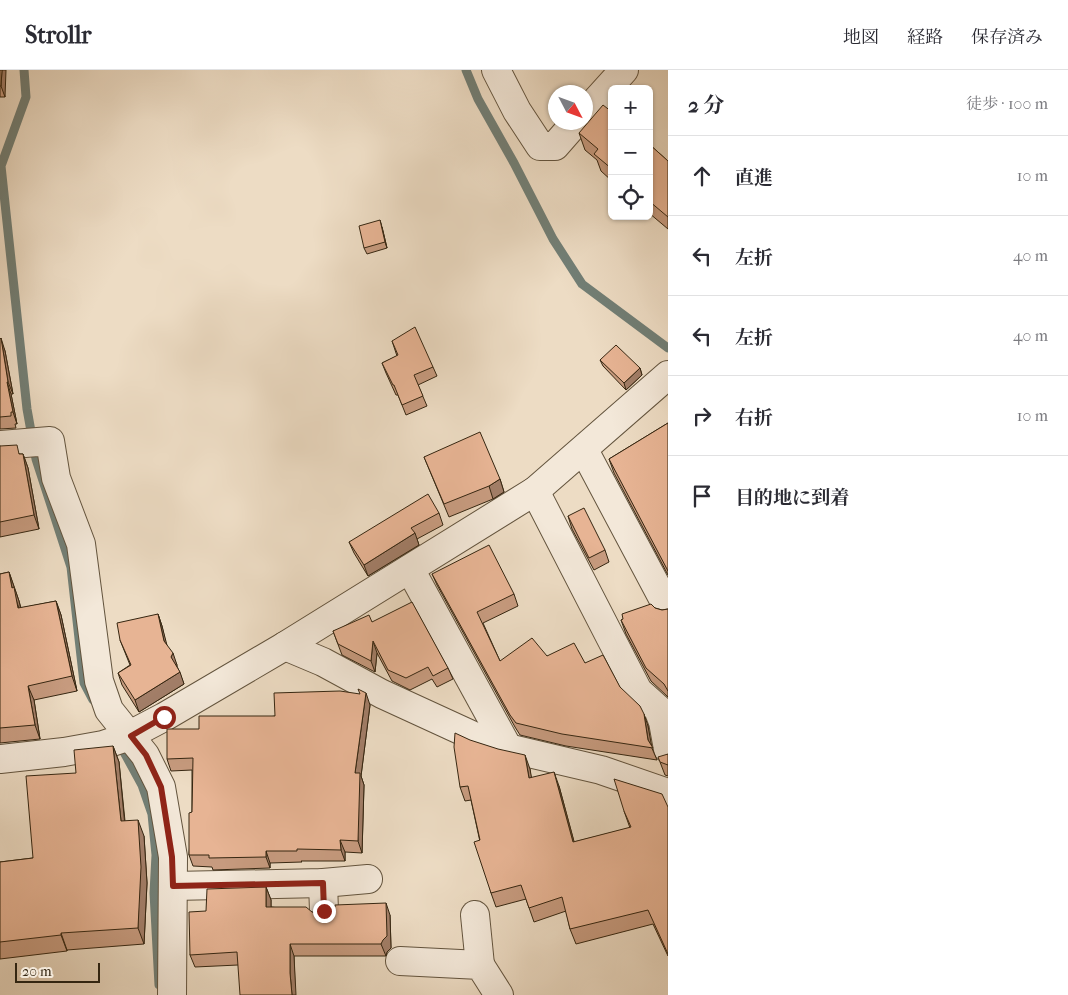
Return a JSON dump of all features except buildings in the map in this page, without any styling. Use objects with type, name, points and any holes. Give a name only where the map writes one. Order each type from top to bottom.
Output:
[{"type":"street","points":[[496,70],[516,111],[540,146],[555,146],[569,130]]},
{"type":"street","points":[[593,104],[624,70]]},
{"type":"street","points":[[0,759],[64,752],[103,745],[131,736],[285,646],[535,491],[667,376]]},
{"type":"street","points":[[0,445],[50,441],[56,478],[81,544],[99,680],[109,710],[146,755],[161,787],[172,857],[172,995]]},
{"type":"street","points":[[584,450],[668,608]]},
{"type":"street","points":[[535,491],[638,691],[663,705],[663,722],[668,749]]},
{"type":"street","points":[[410,569],[508,748]]},
{"type":"street","points":[[285,646],[323,662],[382,694],[480,739],[508,748],[601,770],[668,793]]},
{"type":"street","points":[[173,886],[323,883],[368,878]]},
{"type":"street","points":[[323,883],[324,911]]},
{"type":"street","points":[[475,915],[480,965],[499,995]]},
{"type":"street","points":[[400,961],[480,965]]},
{"type":"waterway","points":[[24,70],[26,97],[1,166],[27,409],[36,459],[71,567],[84,683],[93,700]]},
{"type":"waterway","points":[[466,70],[478,99],[514,163],[553,239],[582,284],[668,348]]},
{"type":"waterway","points":[[119,743],[142,785],[152,814],[156,855],[154,893],[159,985]]},
{"type":"route","points":[[164,717],[131,736],[146,755],[161,787],[172,857],[173,886],[323,883],[324,911]]}]
